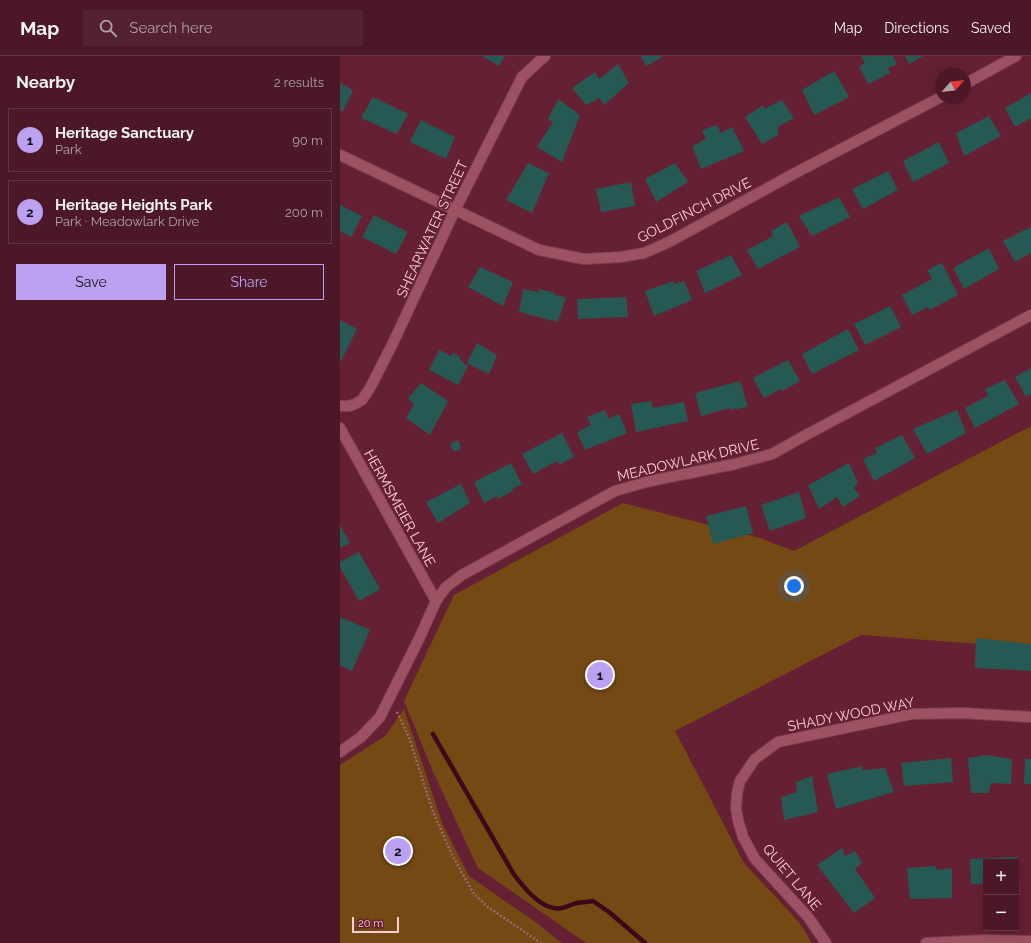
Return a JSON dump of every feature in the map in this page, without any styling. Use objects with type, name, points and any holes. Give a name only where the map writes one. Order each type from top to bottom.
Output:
[{"type":"street","name":"SHEARWATER STREET","points":[[340,406],[349,406],[362,400],[370,388],[394,343],[455,210],[522,77],[545,56]]},
{"type":"street","points":[[971,81],[1016,56]]},
{"type":"street","name":"GOLDFINCH DRIVE","points":[[340,155],[539,250],[584,259],[621,257],[644,253],[669,242],[778,182],[935,100]]},
{"type":"street","name":"MEADOWLARK DRIVE","points":[[340,752],[361,737],[380,717],[419,639],[436,601],[446,587],[462,575],[615,491],[650,481],[735,464],[772,454],[1031,315]]},
{"type":"street","name":"HERMSMEIER LANE","points":[[340,428],[436,601]]},
{"type":"street","name":"SHADY WOOD WAY","points":[[740,781],[755,759],[778,742],[912,714],[962,713],[1031,717]]},
{"type":"street","name":"QUIET LANE","points":[[740,781],[737,793],[736,808],[743,837],[755,858],[808,917],[826,943]]},
{"type":"street","points":[[926,943],[985,940],[1031,941]]},
{"type":"path","points":[[389,698],[409,737],[432,809],[446,842],[474,894],[488,907],[541,943]]},
{"type":"shaded area","points":[[1031,426],[1031,648],[861,635],[675,731],[744,863],[799,922],[812,943],[586,943],[478,868],[434,774],[404,701],[454,595],[623,503],[760,538],[794,551]]},
{"type":"shaded area","points":[[404,709],[443,825],[469,876],[534,921],[562,943],[340,943],[340,765],[385,736]]},
{"type":"building","points":[[482,56],[505,56],[499,66]]},
{"type":"building","points":[[641,56],[664,56],[646,66]]},
{"type":"building","points":[[861,56],[893,56],[897,64],[888,68],[890,73],[868,84],[859,67],[865,63]]},
{"type":"building","points":[[905,56],[923,56],[909,64]]},
{"type":"building","points":[[618,64],[629,83],[604,105],[599,98],[586,105],[572,88],[595,72],[599,79]]},
{"type":"building","points":[[834,71],[849,97],[814,115],[802,90]]},
{"type":"building","points":[[340,83],[353,90],[343,111],[340,110]]},
{"type":"building","points":[[1031,93],[1031,118],[1015,127],[1005,108]]},
{"type":"building","points":[[373,97],[408,114],[397,134],[361,118]]},
{"type":"building","points":[[558,99],[580,115],[562,162],[537,147],[553,122],[548,120]]},
{"type":"building","points":[[782,100],[794,118],[778,127],[778,135],[762,144],[745,117],[763,105],[764,109]]},
{"type":"building","points":[[989,116],[1001,136],[964,156],[956,133]]},
{"type":"building","points":[[421,120],[455,137],[446,159],[410,142]]},
{"type":"building","points":[[717,125],[721,133],[732,127],[744,151],[701,169],[692,146],[706,139],[702,130]]},
{"type":"building","points":[[939,142],[949,163],[913,182],[903,161]]},
{"type":"building","points":[[528,163],[549,173],[532,213],[506,200]]},
{"type":"building","points":[[675,163],[688,182],[656,202],[645,179]]},
{"type":"building","points":[[888,171],[898,190],[863,209],[852,189]]},
{"type":"building","points":[[631,182],[635,206],[601,212],[596,189]]},
{"type":"building","points":[[839,197],[850,217],[812,236],[799,216]]},
{"type":"building","points":[[340,205],[362,216],[351,237],[340,231]]},
{"type":"building","points":[[374,215],[408,232],[396,254],[362,237]]},
{"type":"building","points":[[787,222],[800,247],[758,269],[747,250],[773,236],[771,231]]},
{"type":"building","points":[[1031,227],[1031,253],[1015,262],[1003,241]]},
{"type":"building","points":[[989,248],[999,269],[964,289],[953,268]]},
{"type":"building","points":[[731,255],[742,275],[705,293],[696,271]]},
{"type":"building","points":[[942,263],[958,295],[930,310],[928,307],[912,315],[902,295],[932,279],[927,270]]},
{"type":"building","points":[[480,267],[513,282],[503,306],[468,287]]},
{"type":"building","points":[[674,281],[674,284],[684,281],[692,300],[654,316],[645,291]]},
{"type":"building","points":[[523,289],[538,292],[538,289],[553,292],[554,295],[566,297],[558,322],[519,312]]},
{"type":"building","points":[[626,297],[628,317],[578,319],[577,299]]},
{"type":"building","points":[[890,306],[901,327],[865,345],[854,324]]},
{"type":"building","points":[[340,320],[357,329],[340,363]]},
{"type":"building","points":[[848,329],[859,350],[812,374],[802,354]]},
{"type":"building","points":[[477,343],[497,355],[489,374],[467,363]]},
{"type":"building","points":[[439,350],[451,356],[453,353],[460,357],[460,360],[468,366],[458,385],[429,370]]},
{"type":"building","points":[[788,360],[800,381],[782,391],[781,389],[764,398],[753,378]]},
{"type":"building","points":[[1031,368],[1031,394],[1026,397],[1015,377]]},
{"type":"building","points":[[1005,380],[1019,404],[975,428],[965,408],[988,396],[985,389]]},
{"type":"building","points":[[740,381],[748,407],[730,410],[730,408],[701,416],[695,393]]},
{"type":"building","points":[[421,383],[448,401],[430,435],[406,418],[414,404],[408,398]]},
{"type":"building","points":[[651,401],[653,408],[684,402],[688,421],[636,432],[631,404]]},
{"type":"building","points":[[605,410],[609,419],[619,414],[627,433],[585,450],[577,432],[591,425],[587,417]]},
{"type":"building","points":[[957,410],[966,433],[927,454],[913,429]]},
{"type":"building","points":[[562,433],[574,457],[559,465],[557,461],[533,474],[522,454]]},
{"type":"building","points":[[902,435],[915,458],[874,481],[863,459],[877,453],[875,448]]},
{"type":"building","points":[[458,440],[461,448],[454,452],[450,444]]},
{"type":"building","points":[[511,463],[522,484],[498,499],[497,496],[484,503],[474,482]]},
{"type":"building","points":[[849,463],[858,483],[854,488],[860,496],[843,507],[837,497],[819,509],[808,485]]},
{"type":"building","points":[[461,484],[470,503],[438,523],[426,502]]},
{"type":"building","points":[[799,492],[806,518],[770,531],[761,505]]},
{"type":"building","points":[[746,506],[753,533],[713,544],[706,516]]},
{"type":"building","points":[[340,525],[350,543],[340,548]]},
{"type":"building","points":[[359,552],[380,589],[359,601],[340,567],[340,562]]},
{"type":"building","points":[[340,617],[370,630],[352,671],[340,665]]},
{"type":"building","points":[[976,638],[1031,644],[1031,671],[975,668]]},
{"type":"building","points":[[986,755],[1012,759],[1011,784],[991,783],[989,793],[971,793],[968,758]]},
{"type":"building","points":[[951,758],[953,782],[904,786],[901,763]]},
{"type":"building","points":[[1025,759],[1031,759],[1031,784],[1024,784]]},
{"type":"building","points":[[862,766],[863,770],[885,768],[894,792],[836,809],[827,774]]},
{"type":"building","points":[[812,776],[818,812],[784,820],[781,797],[797,792],[796,782]]},
{"type":"building","points":[[842,848],[845,856],[855,851],[862,863],[855,869],[875,898],[854,913],[817,865]]},
{"type":"building","points":[[1017,857],[1017,859],[983,859],[983,884],[971,884],[970,859]]},
{"type":"building","points":[[936,866],[936,870],[952,868],[952,898],[910,899],[907,868]]},
{"type":"waterway","points":[[433,734],[513,873],[534,897],[548,906],[555,908],[562,908],[577,903],[593,901],[609,912],[645,943]]},
{"type":"place","name":"Heritage Sanctuary","points":[[600,675]]},
{"type":"place","name":"Heritage Heights Park","points":[[398,851]]}]
